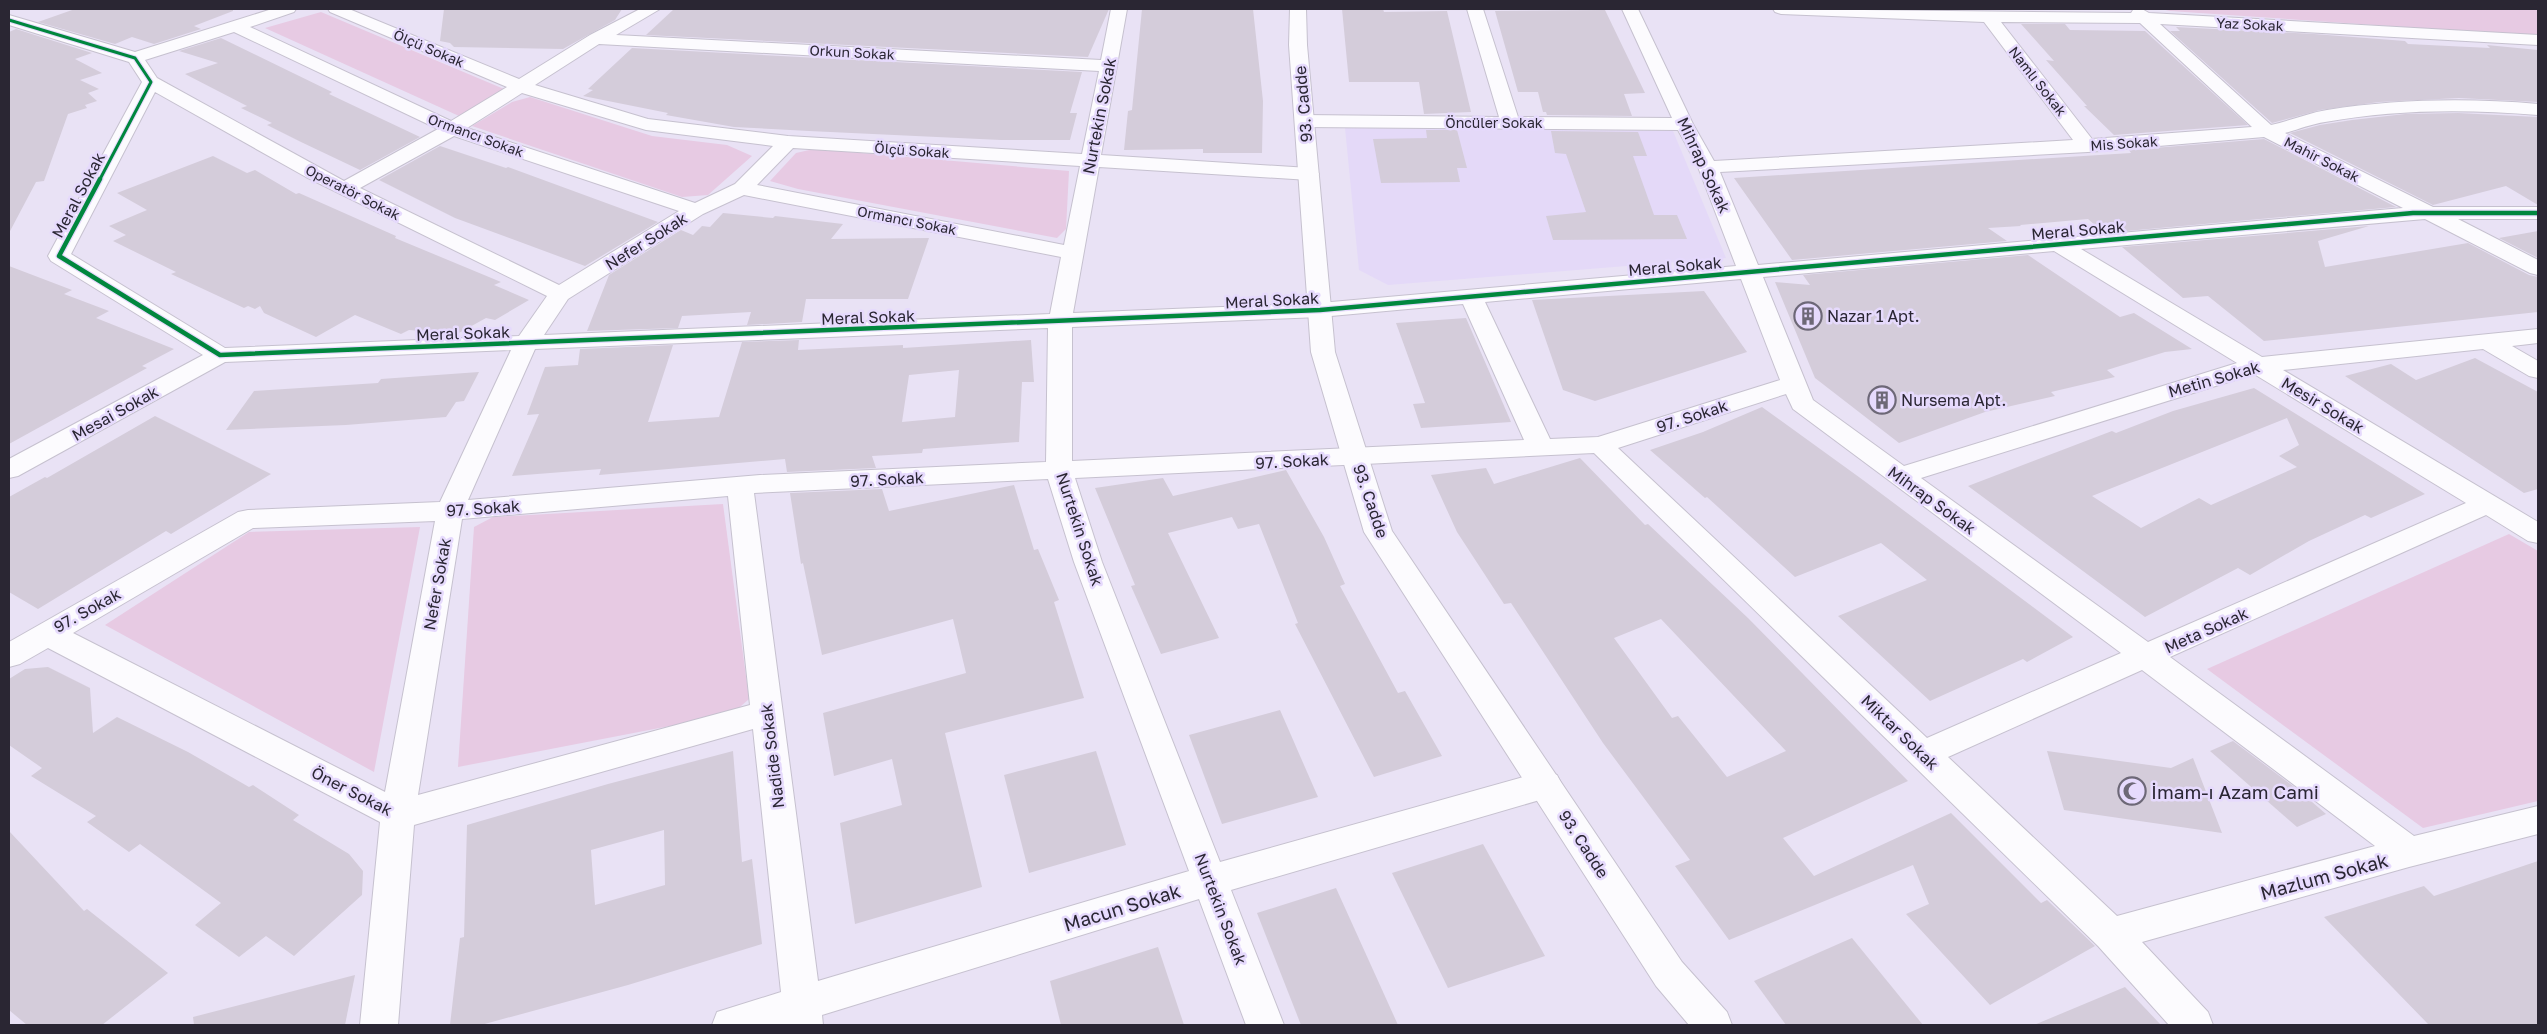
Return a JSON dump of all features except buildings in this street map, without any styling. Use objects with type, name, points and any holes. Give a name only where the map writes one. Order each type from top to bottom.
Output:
[{"type":"street","points":[[9,20],[135,58],[288,9]]},
{"type":"street","name":"Ölçü Sokak","points":[[336,9],[522,87],[646,124],[788,142],[1309,174]]},
{"type":"street","points":[[346,188],[452,129],[596,39],[652,9]]},
{"type":"street","name":"Nurtekin Sokak","points":[[1119,9],[1060,322],[1059,471],[1088,562],[1265,1025]]},
{"type":"street","name":"93. Cadde","points":[[1298,9],[1298,46],[1323,352],[1378,532],[1669,974],[1713,1025]]},
{"type":"street","points":[[1475,9],[1510,123]]},
{"type":"street","name":"Mihrap Sokak","points":[[1630,9],[1684,124],[1708,167],[1792,384],[1802,404],[2146,656],[2409,852]]},
{"type":"street","name":"Yaz Sokak","points":[[1781,9],[1989,17],[2140,13],[2538,40]]},
{"type":"street","name":"Mahir Sokak","points":[[2140,13],[2267,132],[2538,268]]},
{"type":"street","name":"Namlı Sokak","points":[[1989,17],[2088,146]]},
{"type":"street","name":"Ormancı Sokak","points":[[236,27],[452,129],[696,210]]},
{"type":"street","name":"Orkun Sokak","points":[[596,39],[1108,66]]},
{"type":"street","points":[[135,58],[151,82]]},
{"type":"street","name":"Operatör Sokak","points":[[151,82],[313,173],[560,294]]},
{"type":"street","name":"Meral Sokak","points":[[151,82],[59,256],[220,355],[1320,310],[2428,213],[2538,212]]},
{"type":"street","name":"Mis Sokak","points":[[1708,167],[2088,146],[2267,132],[2325,116],[2405,107],[2498,106],[2538,109]]},
{"type":"street","name":"Öncüler Sokak","points":[[1304,121],[1684,124]]},
{"type":"street","name":"Nefer Sokak","points":[[379,1025],[398,815],[450,511],[526,343],[560,294],[696,210],[742,188],[788,142]]},
{"type":"street","name":"Ormancı Sokak","points":[[742,188],[1073,253]]},
{"type":"street","name":"Mesir Sokak","points":[[2057,244],[2538,534]]},
{"type":"street","points":[[1470,297],[1540,446]]},
{"type":"street","name":"Metin Sokak","points":[[1900,476],[2257,365],[2538,336]]},
{"type":"street","points":[[2487,341],[2538,370]]},
{"type":"street","name":"Mesai Sokak","points":[[9,470],[220,355]]},
{"type":"street","name":"97. Sokak","points":[[9,656],[46,632],[248,519],[450,511],[740,486],[1356,458],[1540,446],[1600,445],[1792,384]]},
{"type":"street","name":"Miktar Sokak","points":[[1600,445],[2111,934],[2194,1025]]},
{"type":"street","name":"Nadide Sokak","points":[[740,486],[803,1014]]},
{"type":"street","name":"Meta Sokak","points":[[1923,754],[2487,504]]},
{"type":"street","name":"Öner Sokak","points":[[46,632],[398,815],[766,713]]},
{"type":"street","name":"Macun Sokak","points":[[730,1025],[803,1014],[1211,880],[1545,785]]},
{"type":"street","name":"Mazlum Sokak","points":[[2111,934],[2409,852],[2538,820]]},
{"type":"street","name":"93. Cadde","points":[[1669,974],[1690,1025]]},
{"type":"shaded area","points":[[2161,9],[2538,9],[2538,36],[2170,11]]},
{"type":"shaded area","points":[[321,12],[504,89],[459,116],[265,28]]},
{"type":"shaded area","points":[[530,97],[652,136],[727,145],[752,156],[708,195],[682,197],[472,126],[512,102]]},
{"type":"shaded area","points":[[1345,128],[1673,131],[1726,258],[1388,285],[1359,270]]},
{"type":"shaded area","points":[[814,149],[1069,171],[1066,229],[1057,238],[798,189],[770,181],[796,153]]},
{"type":"shaded area","points":[[723,504],[749,699],[732,714],[458,767],[474,527],[493,517]]},
{"type":"shaded area","points":[[420,527],[374,772],[105,625],[249,532]]},
{"type":"shaded area","points":[[2509,534],[2538,551],[2538,801],[2423,828],[2207,669]]},
{"type":"cycle path","points":[[9,20],[135,58],[151,82],[59,256],[220,355],[1320,310],[2413,213],[2538,213]]},
{"type":"place","name":"Nazar 1 Apt.","points":[[1808,316]]},
{"type":"place","name":"Nursema Apt.","points":[[1882,400]]},
{"type":"place","name":"İmam-ı Azam Cami","points":[[2132,791]]}]
